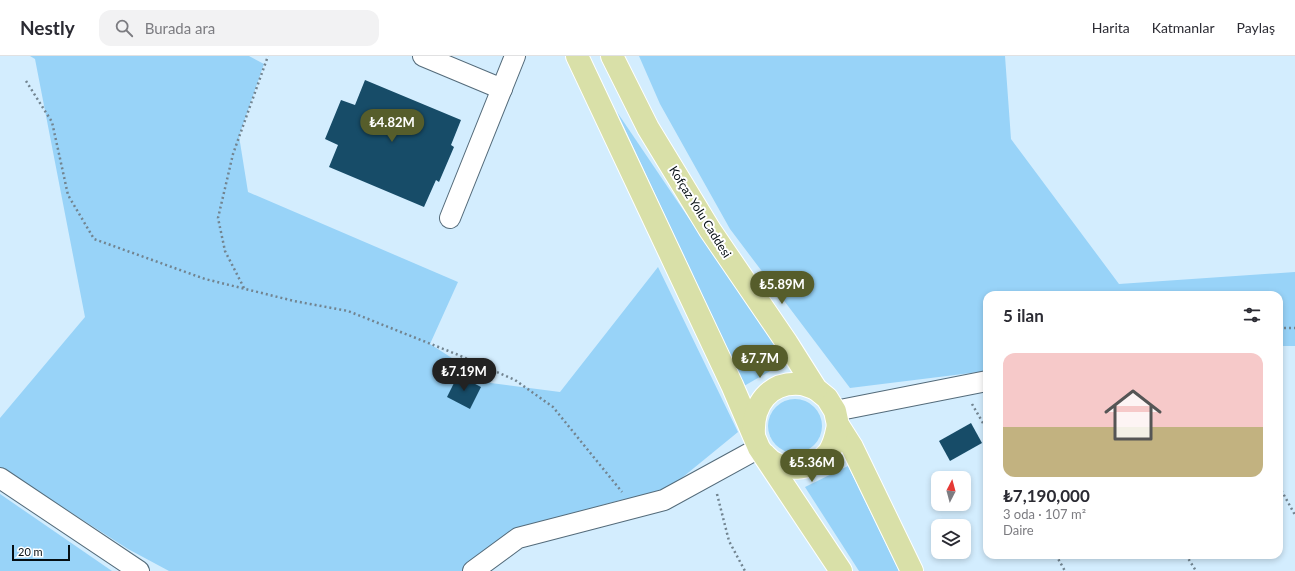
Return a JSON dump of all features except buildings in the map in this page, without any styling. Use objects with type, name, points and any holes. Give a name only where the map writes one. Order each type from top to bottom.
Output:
[{"type":"main road","points":[[576,56],[756,442],[841,571]]},
{"type":"main road","name":"Kofçaz Yolu Caddesi","points":[[612,56],[648,128],[710,230],[787,343],[816,389],[827,398],[912,571]]},
{"type":"main road","points":[[816,389],[802,384],[787,384],[774,390],[763,398],[756,409],[753,422],[756,442],[768,458],[779,465],[792,468],[805,467],[818,462],[828,452],[836,440],[836,418]]},
{"type":"street","points":[[423,56],[502,89]]},
{"type":"street","points":[[450,218],[515,56]]},
{"type":"street","points":[[836,418],[983,382]]},
{"type":"street","points":[[473,571],[518,538],[664,500],[712,474],[756,442]]},
{"type":"street","points":[[0,478],[139,571]]},
{"type":"path","points":[[245,288],[225,251],[218,218],[233,154],[268,56]]},
{"type":"path","points":[[26,81],[52,122],[68,195],[94,239],[205,279],[294,301],[348,311],[456,354],[515,380],[553,407],[635,508]]},
{"type":"path","points":[[1283,328],[1295,328]]},
{"type":"path","points":[[962,386],[983,423]]},
{"type":"path","points":[[712,474],[729,542],[745,571]]},
{"type":"path","points":[[1283,493],[1295,515]]},
{"type":"path","points":[[1058,559],[1065,571]]},
{"type":"path","points":[[1188,559],[1196,571]]},
{"type":"shaded area","points":[[30,56],[249,56],[264,64],[239,136],[248,192],[458,282],[430,344],[491,383],[560,392],[658,267],[738,432],[667,490],[617,501],[512,530],[463,571],[169,571],[128,549],[0,467],[0,418],[85,317],[35,59]]},
{"type":"shaded area","points":[[639,56],[1005,56],[1011,139],[1119,284],[1295,272],[1295,346],[1283,346],[1283,291],[983,291],[983,371],[850,388],[730,229],[660,104]]},
{"type":"shaded area","points":[[617,112],[786,362],[744,386]]},
{"type":"shaded area","points":[[790,399],[800,399],[810,403],[818,411],[822,421],[822,431],[818,441],[810,449],[800,453],[790,453],[780,449],[772,441],[768,431],[768,421],[772,411],[780,403]]},
{"type":"shaded area","points":[[848,466],[899,571],[859,571],[805,487]]},
{"type":"shaded area","points":[[0,494],[112,571],[0,571]]}]
